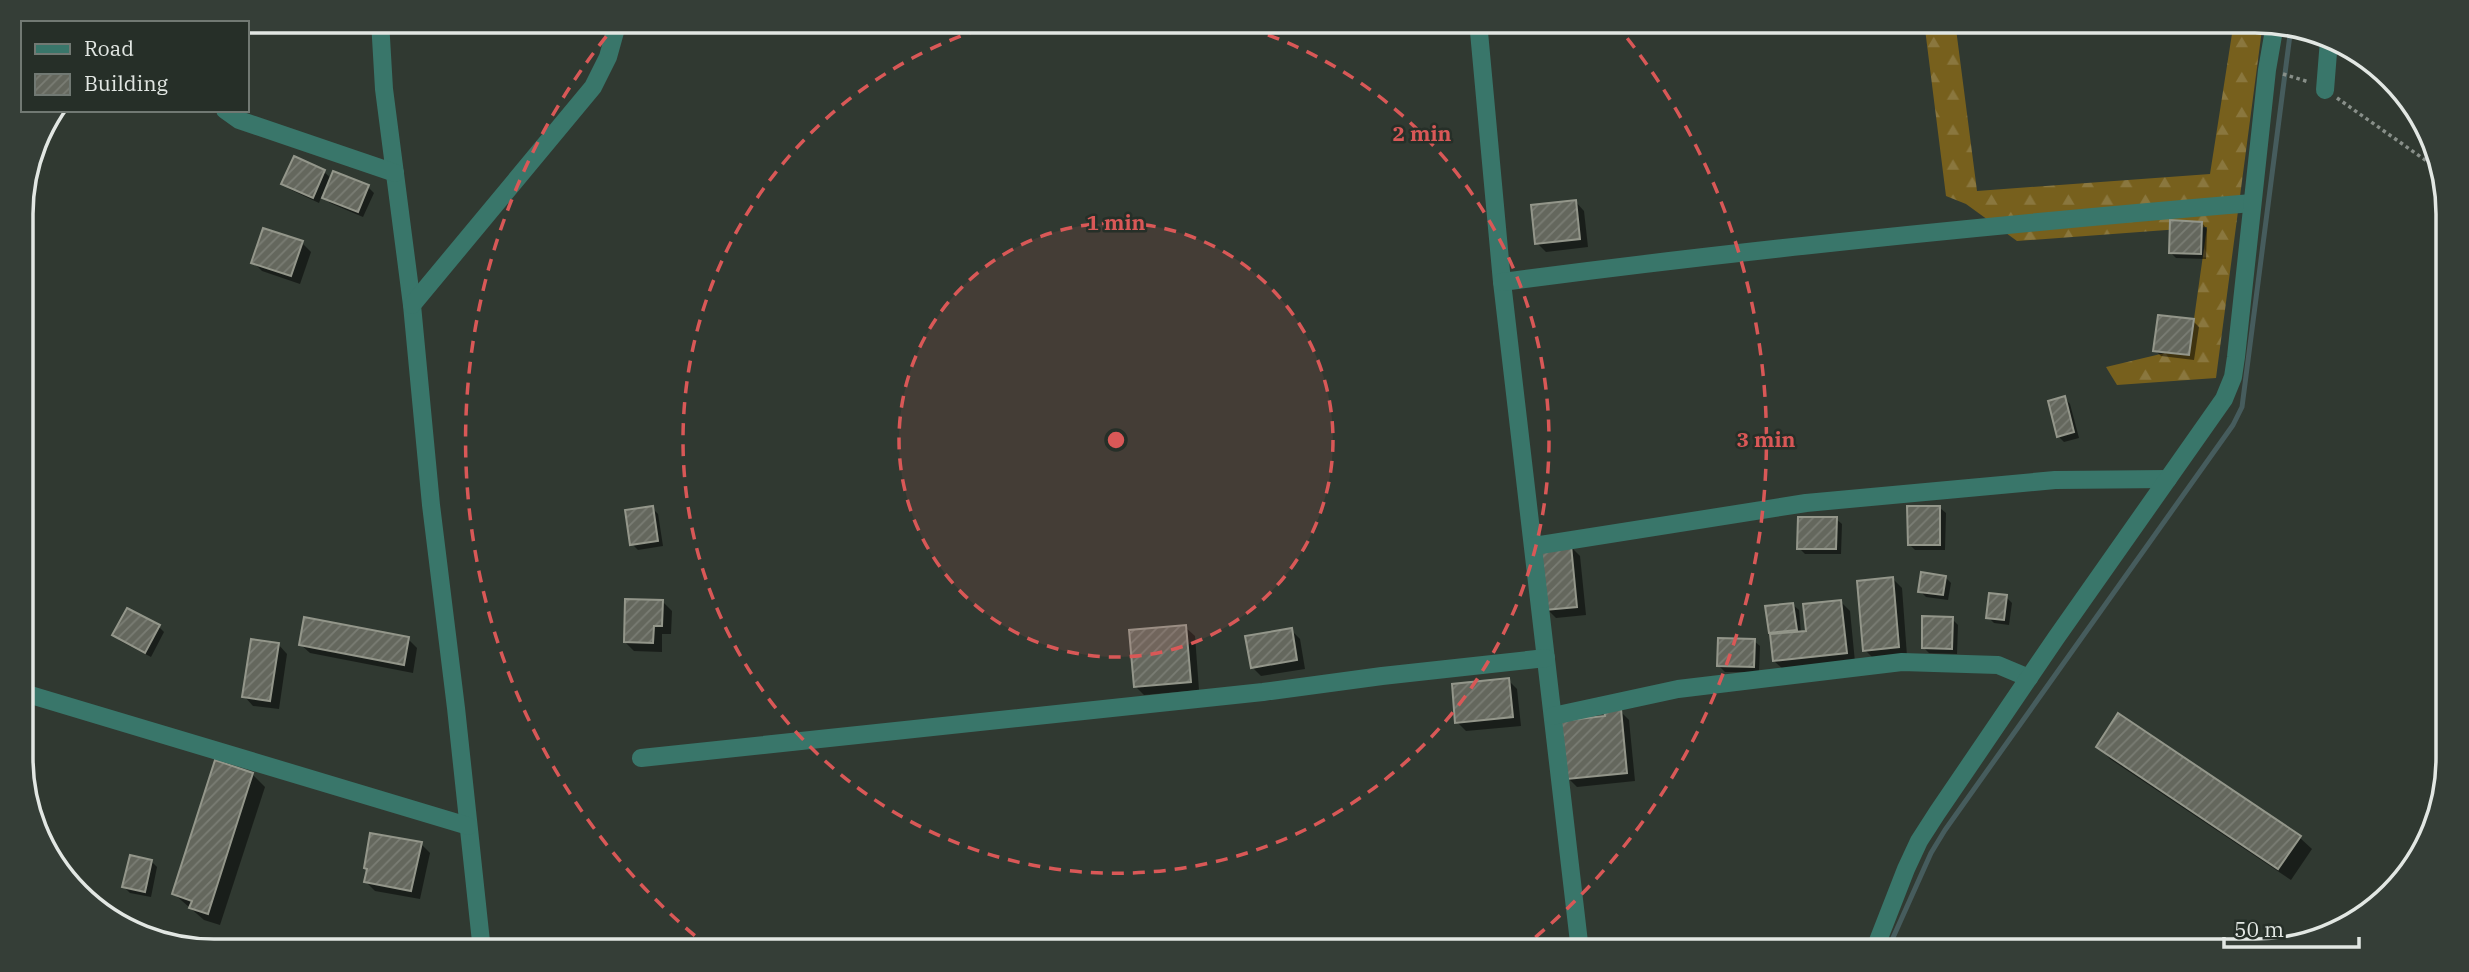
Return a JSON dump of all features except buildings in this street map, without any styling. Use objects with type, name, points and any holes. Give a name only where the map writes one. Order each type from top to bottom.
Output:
[{"type":"street","points":[[376,33],[412,305],[431,505],[481,939]]},
{"type":"street","points":[[412,305],[593,87],[608,57],[615,33]]},
{"type":"street","points":[[1479,33],[1502,282],[1579,938]]},
{"type":"street","points":[[1879,938],[1919,841],[2224,399],[2233,377],[2273,35]]},
{"type":"street","points":[[2325,90],[2328,49]]},
{"type":"street","points":[[228,112],[239,120],[395,173]]},
{"type":"street","points":[[1502,282],[1666,261],[2006,224],[2252,203]]},
{"type":"street","points":[[1534,546],[1806,503],[2055,480],[2168,479]]},
{"type":"street","points":[[642,758],[1263,692],[1546,658]]},
{"type":"street","points":[[1553,716],[1678,689],[1902,662],[1998,665],[2029,678]]},
{"type":"street","points":[[33,696],[468,826]]},
{"type":"path","points":[[2325,90],[2428,162]]},
{"type":"green space","points":[[1926,33],[1957,33],[1977,191],[2210,174],[2232,33],[2261,34],[2216,378],[2117,385],[2106,367],[2190,347],[2207,227],[2017,241],[1966,204],[1946,196]]},
{"type":"waterway","points":[[1893,938],[1931,853],[1945,830],[2233,425],[2242,407],[2290,37]]}]
